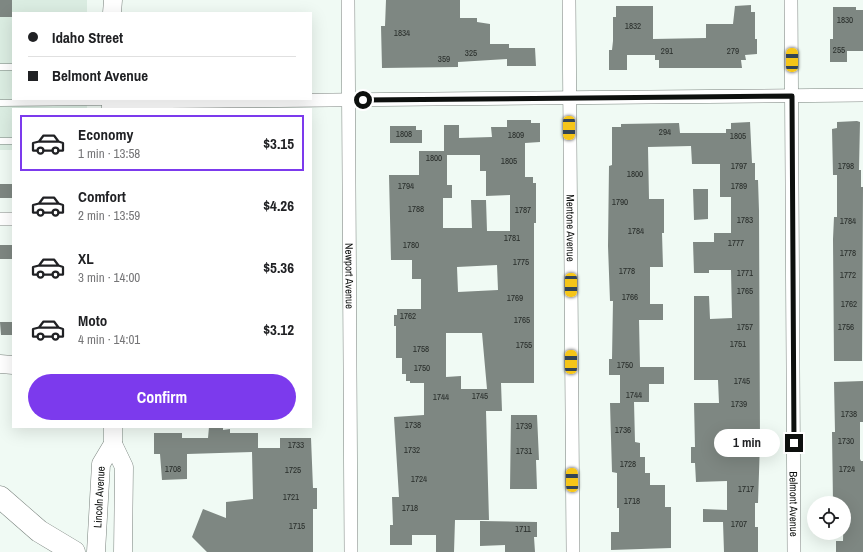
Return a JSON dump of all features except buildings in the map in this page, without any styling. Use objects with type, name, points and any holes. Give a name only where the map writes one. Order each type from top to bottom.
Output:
[{"type":"highway","points":[[0,497],[39,531],[74,552]]},
{"type":"main road","points":[[112,12],[113,0]]},
{"type":"main road","points":[[0,364],[12,365]]},
{"type":"main road","name":"Lincoln Avenue","points":[[96,552],[101,464],[113,436]]},
{"type":"main road","name":"Lincoln Avenue","points":[[113,436],[124,467],[123,552]]},
{"type":"street","name":"Newport Avenue","points":[[348,0],[351,552]]},
{"type":"street","name":"Mentone Avenue","points":[[569,0],[573,552]]},
{"type":"street","name":"Belmont Avenue","points":[[791,0],[794,552]]},
{"type":"street","points":[[111,103],[863,96]]},
{"type":"street","points":[[0,220],[12,219]]},
{"type":"lane","points":[[0,67],[12,66]]},
{"type":"lane","points":[[0,103],[111,103]]},
{"type":"lane","points":[[0,141],[12,141]]},
{"type":"shaded area","points":[[0,0],[87,0],[87,12],[12,12],[12,100],[87,100],[87,108],[12,108],[12,150],[0,150]]},
{"type":"route","points":[[363,100],[792,96],[794,443]]}]
